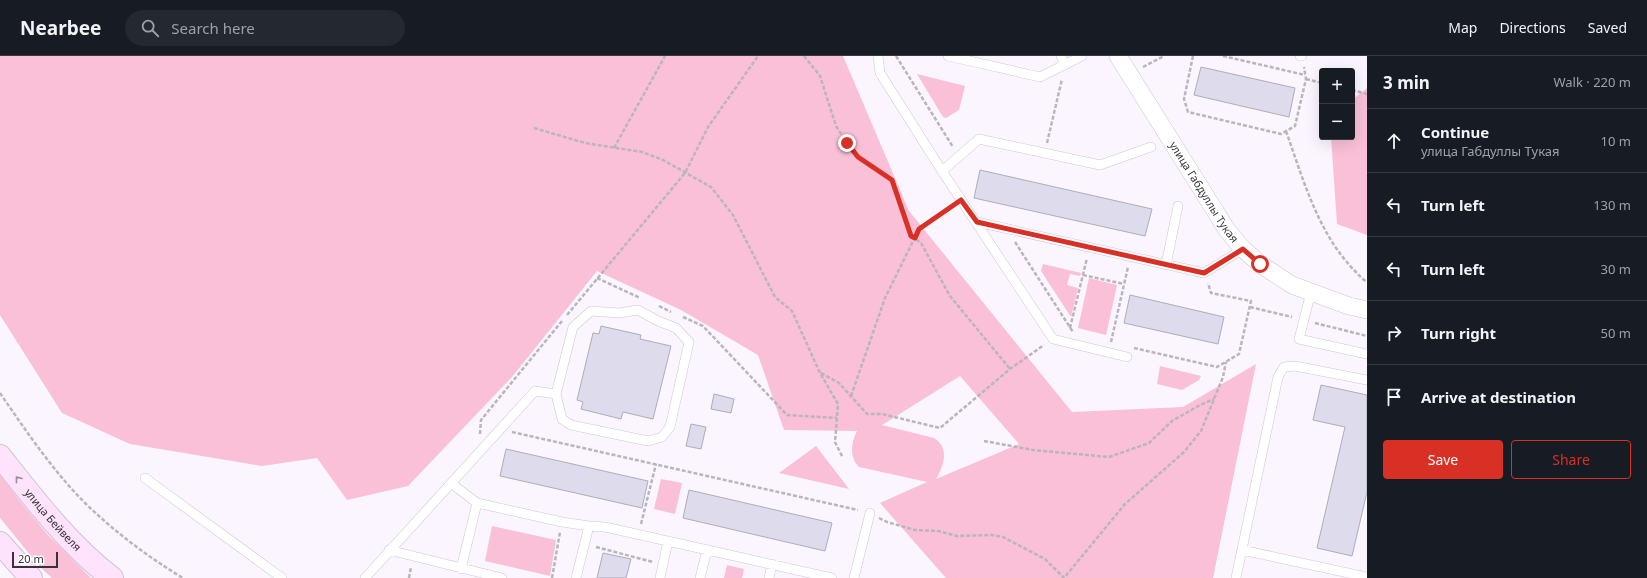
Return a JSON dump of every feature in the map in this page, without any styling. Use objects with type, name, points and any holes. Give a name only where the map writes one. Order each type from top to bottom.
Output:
[{"type":"main road","name":"улица Бейвеля","points":[[0,456],[61,531],[84,554],[112,578]]},
{"type":"main road","points":[[0,543],[30,578]]},
{"type":"street","name":"улица Габдуллы Тукая","points":[[1118,56],[1227,230],[1243,249],[1260,264],[1292,285],[1349,306],[1367,310]]},
{"type":"lane","points":[[878,56],[880,72],[942,171],[1053,339],[1127,357]]},
{"type":"lane","points":[[948,56],[1040,77],[1082,56]]},
{"type":"lane","points":[[1060,56],[1065,65]]},
{"type":"lane","points":[[942,171],[979,139],[1100,165],[1151,148]]},
{"type":"lane","points":[[1166,265],[1178,206]]},
{"type":"lane","points":[[977,222],[1204,273],[1243,249]]},
{"type":"lane","points":[[1311,292],[1299,339],[1367,354]]},
{"type":"lane","points":[[638,310],[658,321],[676,328],[689,342],[670,427],[662,437],[648,441],[571,425],[562,419],[556,394],[573,328],[591,312],[619,313],[638,310]]},
{"type":"lane","points":[[1236,578],[1278,377],[1284,367],[1295,366],[1367,380]]},
{"type":"lane","points":[[365,578],[535,391],[556,394]]},
{"type":"lane","points":[[145,478],[282,578]]},
{"type":"lane","points":[[451,483],[477,502],[562,522],[605,527],[639,534],[832,578]]},
{"type":"lane","points":[[461,569],[477,502]]},
{"type":"lane","points":[[854,578],[870,513]]},
{"type":"lane","points":[[576,578],[589,526]]},
{"type":"lane","points":[[660,578],[668,541]]},
{"type":"lane","points":[[389,550],[502,578]]},
{"type":"lane","points":[[700,578],[707,550]]},
{"type":"lane","points":[[1242,550],[1366,574]]},
{"type":"lane","points":[[769,578],[772,564]]},
{"type":"path","points":[[614,148],[665,56]]},
{"type":"path","points":[[478,454],[481,420],[685,173],[708,127],[758,56]]},
{"type":"path","points":[[804,56],[820,76],[836,126],[847,143],[858,157],[892,180],[911,236],[921,243],[950,296],[1010,369]]},
{"type":"path","points":[[896,56],[959,156]]},
{"type":"path","points":[[1130,74],[1164,56]]},
{"type":"path","points":[[1193,56],[1184,99],[1188,112],[1281,134],[1295,126],[1306,77],[1301,56]]},
{"type":"path","points":[[1222,56],[1306,77],[1319,82]]},
{"type":"path","points":[[1045,153],[1065,65]]},
{"type":"path","points":[[1355,91],[1367,94]]},
{"type":"path","points":[[534,128],[585,143],[642,152],[663,160],[711,187],[733,215],[774,297],[792,311],[820,373],[838,404],[835,442],[843,458]]},
{"type":"path","points":[[1286,131],[1308,193],[1327,234],[1341,256],[1367,282]]},
{"type":"path","points":[[851,396],[885,298],[919,229],[961,200]]},
{"type":"path","points":[[1006,228],[1082,346]]},
{"type":"path","points":[[1070,328],[1090,247]]},
{"type":"path","points":[[1108,352],[1131,257]]},
{"type":"path","points":[[1127,357],[1135,348],[1217,367],[1239,354],[1251,301],[1211,293],[1204,273]]},
{"type":"path","points":[[1083,275],[1124,284]]},
{"type":"path","points":[[597,278],[646,300]]},
{"type":"path","points":[[653,304],[674,313]]},
{"type":"path","points":[[681,316],[702,326],[787,415],[837,418]]},
{"type":"path","points":[[820,373],[839,383],[867,414],[882,414],[940,428],[1010,369],[1053,339]]},
{"type":"path","points":[[500,430],[870,513],[887,522],[915,530],[938,531],[957,536],[991,535],[1003,537],[1045,559],[1064,578],[1124,504],[1188,447],[1201,431],[1223,376],[1226,362]]},
{"type":"path","points":[[0,393],[55,469],[85,503],[146,554],[183,578]]},
{"type":"path","points":[[984,441],[1034,450],[1109,458],[1149,443],[1172,421],[1214,399]]},
{"type":"path","points":[[639,534],[656,464]]},
{"type":"path","points":[[552,578],[562,522]]},
{"type":"path","points":[[584,544],[663,564]]},
{"type":"shaded area","points":[[0,56],[843,56],[909,211],[1072,412],[1183,407],[1256,364],[1213,578],[946,578],[880,503],[927,482],[859,467],[852,454],[853,440],[857,431],[784,430],[758,355],[681,310],[597,271],[512,377],[408,486],[347,500],[317,458],[262,466],[130,444],[62,413],[0,315]],"holes":[[[960,376],[1019,444],[936,479],[941,469],[944,457],[944,452],[939,442],[934,438],[882,425]]]},
{"type":"shaded area","points":[[917,74],[965,86],[959,110],[946,118],[943,117]]},
{"type":"shaded area","points":[[1367,88],[1367,235],[1337,224],[1331,140],[1355,140],[1355,98]]},
{"type":"shaded area","points":[[1043,264],[1081,273],[1080,276],[1070,274],[1067,285],[1078,288],[1071,317],[1041,271]]},
{"type":"shaded area","points":[[1089,278],[1117,285],[1106,335],[1078,328]]},
{"type":"shaded area","points":[[1160,366],[1201,376],[1199,380],[1182,390],[1157,384]]},
{"type":"shaded area","points":[[816,446],[849,489],[779,473]]},
{"type":"shaded area","points":[[0,475],[48,535],[91,578],[52,578],[41,568],[0,518]]},
{"type":"shaded area","points":[[661,479],[682,483],[675,514],[654,509]]},
{"type":"shaded area","points":[[492,526],[556,540],[550,576],[485,561]]},
{"type":"shaded area","points":[[727,565],[744,569],[742,578],[724,578]]},
{"type":"building","points":[[1201,67],[1295,88],[1289,117],[1194,95]]},
{"type":"building","points":[[980,170],[1152,209],[1145,236],[974,198]]},
{"type":"building","points":[[1130,295],[1224,317],[1218,344],[1124,323]]},
{"type":"building","points":[[601,326],[641,335],[640,339],[671,346],[653,419],[623,412],[621,419],[581,409],[583,402],[577,400],[593,333],[599,334]]},
{"type":"building","points":[[1321,385],[1367,395],[1367,492],[1352,556],[1317,548],[1345,427],[1313,420]]},
{"type":"building","points":[[714,394],[734,399],[731,413],[711,409]]},
{"type":"building","points":[[691,424],[706,427],[701,449],[686,446]]},
{"type":"building","points":[[506,449],[648,481],[642,508],[500,476]]},
{"type":"building","points":[[689,490],[832,523],[825,551],[683,518]]},
{"type":"building","points":[[603,553],[631,559],[626,578],[597,578]]},
{"type":"route","points":[[847,143],[858,157],[892,180],[911,236],[915,238],[919,229],[961,200],[977,222],[1204,273],[1243,249],[1260,264]]}]
